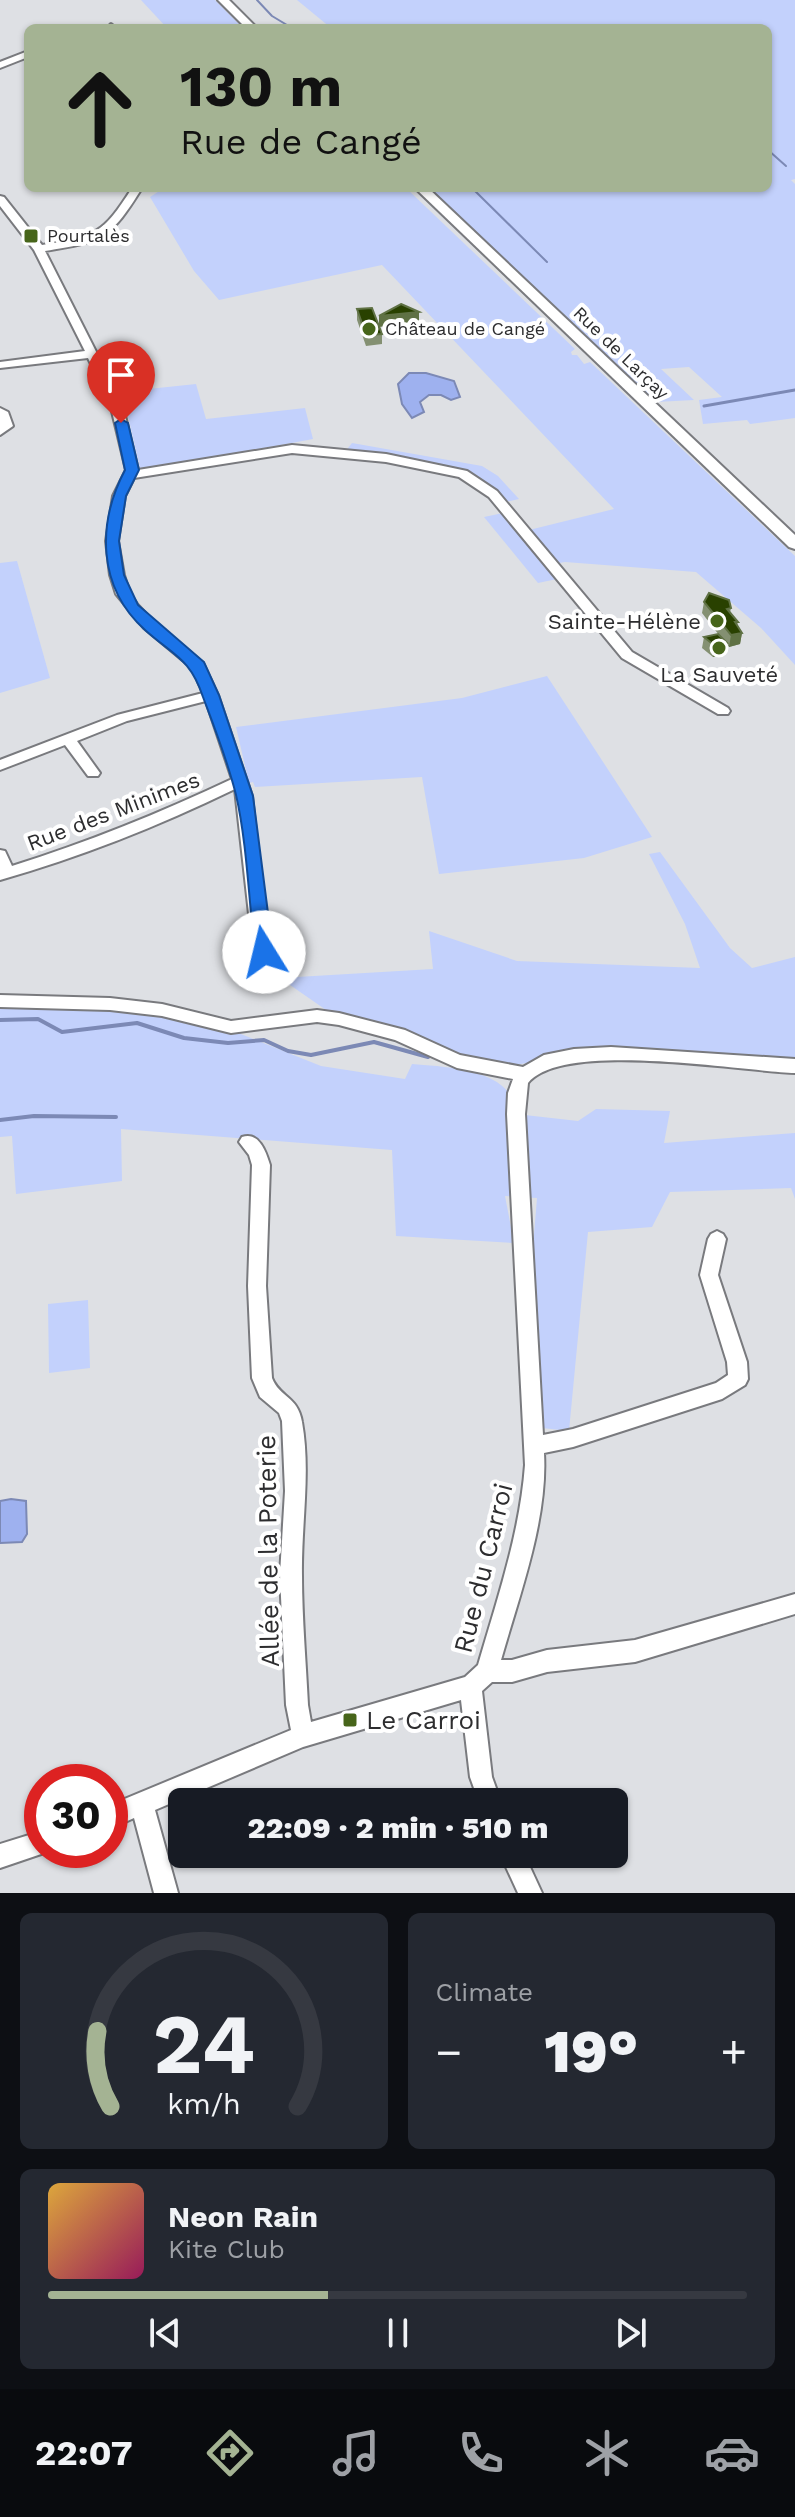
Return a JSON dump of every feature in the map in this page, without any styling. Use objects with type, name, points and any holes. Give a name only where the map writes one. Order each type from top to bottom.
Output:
[{"type":"main road","points":[[223,0],[248,24]]},
{"type":"main road","name":"Rue de Larçay","points":[[425,192],[795,544]]},
{"type":"street","points":[[0,65],[24,56]]},
{"type":"street","points":[[39,249],[94,239],[105,234],[115,225],[132,192]]},
{"type":"street","points":[[0,199],[39,249],[116,403],[132,475],[119,496],[112,541],[114,565],[123,594],[149,625],[193,659],[211,695],[248,810],[260,941],[268,962]]},
{"type":"street","points":[[0,219],[14,217]]},
{"type":"street","points":[[0,365],[90,354]]},
{"type":"street","points":[[0,412],[4,414],[7,426],[0,431]]},
{"type":"street","points":[[132,475],[292,449],[386,458],[463,474],[493,494],[627,655],[723,711]]},
{"type":"street","points":[[0,765],[122,718],[211,695]]},
{"type":"street","points":[[69,740],[93,773]]},
{"type":"street","name":"Rue des Minimes","points":[[4,874],[157,820],[238,782]]},
{"type":"street","points":[[0,855],[4,874]]},
{"type":"street","points":[[0,1001],[100,1004],[162,1010],[231,1027],[317,1016],[339,1019],[399,1035],[457,1061],[524,1074],[547,1059],[586,1053],[795,1066]]},
{"type":"street","name":"Rue du Carroi","points":[[128,1810],[303,1736],[470,1686],[487,1671],[533,1496],[534,1446],[516,1114],[518,1085],[524,1074]]},
{"type":"street","name":"Allée de la Poterie","points":[[248,1142],[257,1152],[261,1165],[257,1286],[262,1378],[267,1391],[287,1407],[292,1421],[295,1491],[291,1575],[297,1705],[303,1736]]},
{"type":"street","points":[[534,1446],[573,1438],[722,1390],[738,1379],[737,1362],[709,1275],[717,1239]]},
{"type":"street","points":[[487,1671],[512,1671],[547,1661],[635,1651],[795,1604]]},
{"type":"street","points":[[470,1686],[478,1763],[486,1788]]},
{"type":"street","points":[[142,1804],[166,1893]]},
{"type":"street","points":[[0,1856],[24,1849]]},
{"type":"street","points":[[518,1868],[530,1893]]},
{"type":"shaded area","points":[[141,0],[215,0],[239,24],[163,24]]},
{"type":"shaded area","points":[[297,0],[795,0],[795,179],[791,180],[795,184],[795,418],[750,424],[747,420],[703,424],[699,400],[722,397],[689,367],[661,369],[694,400],[656,402],[434,192],[772,192],[772,24],[326,24]]},
{"type":"shaded area","points":[[158,192],[410,192],[575,349],[572,355],[577,355],[584,364],[590,362],[795,556],[795,665],[761,628],[696,572],[565,562],[553,564],[525,531],[614,509],[382,265],[219,300],[194,271],[150,197]]},
{"type":"shaded area","points":[[409,373],[426,373],[454,381],[460,397],[451,400],[441,395],[429,395],[420,402],[424,412],[412,418],[402,404],[398,384]]},
{"type":"shaded area","points":[[196,384],[206,419],[305,408],[313,439],[148,470],[140,468],[120,392]]},
{"type":"shaded area","points":[[352,443],[482,466],[498,476],[519,499],[501,503],[463,474],[344,453]]},
{"type":"shaded area","points":[[503,513],[557,579],[538,583],[484,517]]},
{"type":"shaded area","points":[[17,561],[50,678],[0,693],[0,563]]},
{"type":"shaded area","points":[[547,676],[652,837],[584,858],[439,874],[422,777],[255,787],[253,782],[249,783],[236,727],[462,698]]},
{"type":"shaded area","points":[[660,852],[730,948],[752,968],[795,957],[795,1066],[572,1055],[493,1069],[339,1019],[280,978],[433,969],[429,931],[517,961],[700,968],[685,924],[649,854]]},
{"type":"shaded area","points":[[0,1001],[110,1004],[208,1021],[321,1066],[405,1079],[412,1064],[460,1069],[492,1079],[504,1088],[513,1099],[516,1114],[578,1121],[596,1109],[670,1111],[664,1143],[795,1133],[795,1199],[791,1188],[670,1192],[652,1227],[588,1232],[569,1431],[542,1428],[528,1308],[537,1198],[505,1196],[514,1243],[396,1236],[392,1150],[121,1129],[122,1181],[16,1194],[12,1136],[0,1137]]},
{"type":"shaded area","points":[[88,1300],[90,1368],[49,1373],[48,1304]]},
{"type":"shaded area","points":[[0,1501],[26,1501],[27,1534],[22,1542],[0,1543]]},
{"type":"building","points":[[401,304],[419,312],[379,316]]},
{"type":"building","points":[[372,308],[382,334],[366,335],[357,309]]},
{"type":"building","points":[[709,593],[729,600],[731,608],[727,609],[738,622],[735,622],[742,633],[731,635],[704,602]]},
{"type":"building","points":[[718,634],[727,643],[715,646],[704,637]]},
{"type":"waterway","points":[[257,0],[272,16],[285,24]]},
{"type":"waterway","points":[[772,154],[786,166]]},
{"type":"waterway","points":[[476,192],[547,262]]},
{"type":"waterway","points":[[704,406],[795,390]]},
{"type":"waterway","points":[[0,1020],[38,1019],[62,1032],[137,1023],[184,1038],[228,1043],[264,1040],[288,1051],[311,1055],[374,1042],[428,1057]]},
{"type":"waterway","points":[[0,1120],[34,1116],[116,1117]]},
{"type":"place","name":"Pourtalès","points":[[31,236]]},
{"type":"place","name":"Château de Cangé","points":[[369,329]]},
{"type":"place","name":"Sainte-Hélène","points":[[717,621]]},
{"type":"place","name":"La Sauveté","points":[[719,648]]},
{"type":"place","name":"Le Carroi","points":[[350,1720]]},
{"type":"route","points":[[121,423],[132,475],[119,496],[112,541],[117,575],[123,594],[132,607],[149,625],[193,659],[211,695],[248,810],[260,941],[264,952]]}]
